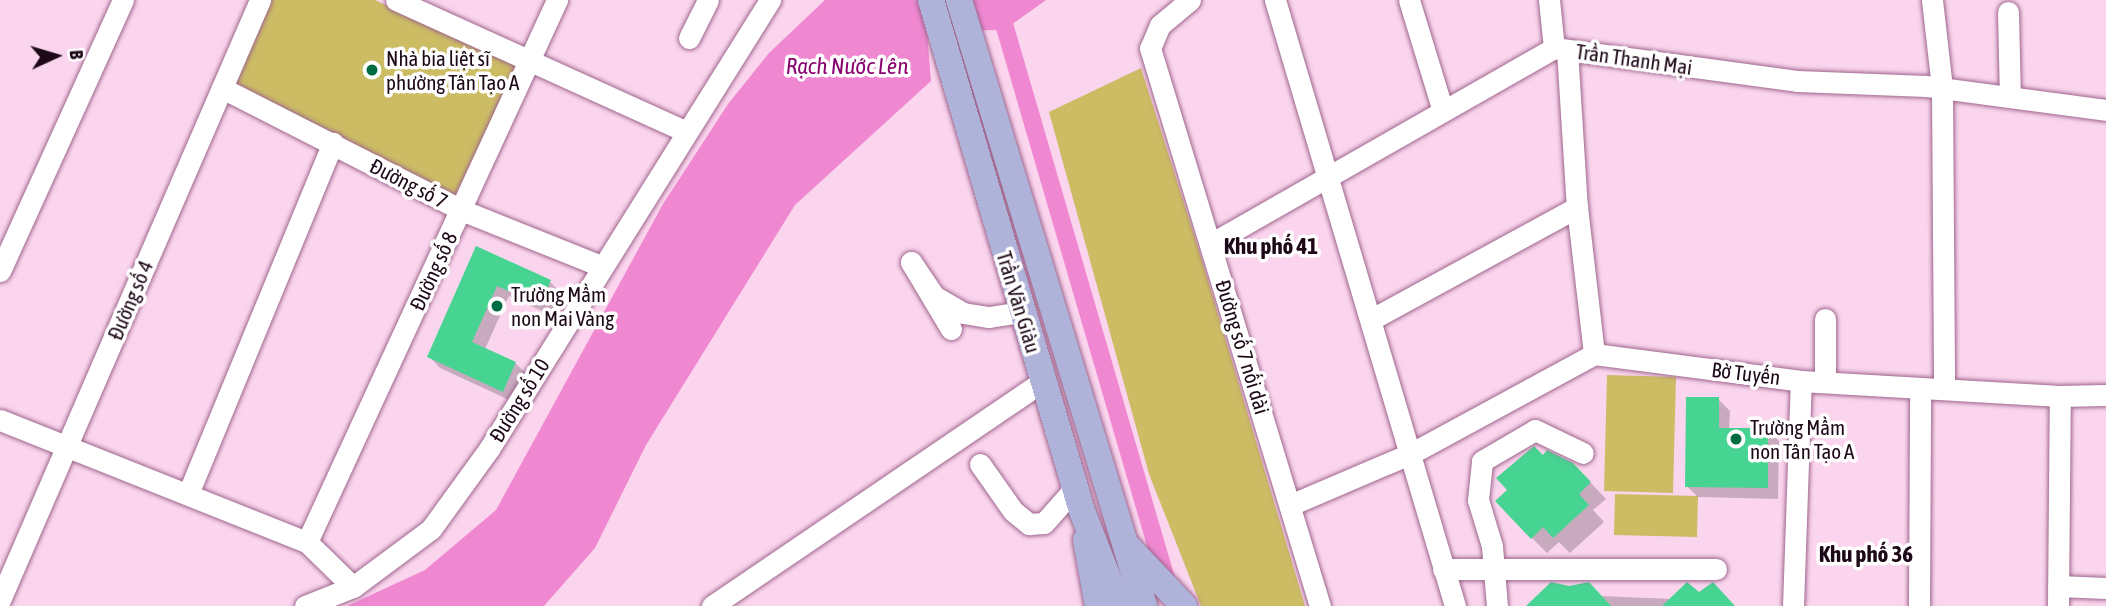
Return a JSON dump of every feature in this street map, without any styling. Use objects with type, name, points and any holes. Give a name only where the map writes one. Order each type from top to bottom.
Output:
[{"type":"main road","name":"Trần Văn Giàu","points":[[931,0],[1079,499],[1119,606]]},
{"type":"main road","name":"Trần Văn Giàu","points":[[959,0],[1103,479],[1144,606]]},
{"type":"main road","name":"Trần Văn Giàu","points":[[1079,499],[1098,606]]},
{"type":"main road","points":[[1125,543],[1184,606]]},
{"type":"street","points":[[0,271],[123,0]]},
{"type":"street","name":"Đường số 4","points":[[0,600],[260,0]]},
{"type":"street","name":"Đường số 8","points":[[307,542],[557,0]]},
{"type":"street","points":[[689,38],[708,0]]},
{"type":"street","name":"Đường số 7 nối dài","points":[[1191,0],[1160,25],[1150,48],[1212,243],[1320,606]]},
{"type":"street","points":[[1275,0],[1412,453],[1455,606]]},
{"type":"street","points":[[1409,0],[1443,111]]},
{"type":"street","points":[[1290,505],[1412,453],[1594,354],[1561,49],[1549,0]]},
{"type":"street","points":[[1932,0],[1942,88],[1944,388]]},
{"type":"street","points":[[398,1],[685,131]]},
{"type":"street","name":"Đường số 10","points":[[305,606],[353,587],[431,529],[489,449],[762,3]]},
{"type":"street","points":[[2008,12],[2010,97]]},
{"type":"street","name":"Trần Thanh Mại","points":[[1212,243],[1443,111],[1561,49],[1797,80],[1942,88],[2106,110]]},
{"type":"street","name":"Đường số 7","points":[[222,88],[461,210],[601,267]]},
{"type":"street","points":[[188,494],[333,144]]},
{"type":"street","points":[[1372,319],[1577,207]]},
{"type":"street","points":[[951,329],[911,262],[934,296],[963,313],[989,317],[1023,313]]},
{"type":"street","points":[[1825,319],[1825,382]]},
{"type":"street","name":"Bờ Tuyến","points":[[1594,354],[1801,380],[1920,390],[1944,388],[2060,396],[2106,395]]},
{"type":"street","points":[[1793,606],[1801,380]]},
{"type":"street","points":[[712,606],[1043,381]]},
{"type":"street","points":[[1919,606],[1920,390]]},
{"type":"street","points":[[2060,396],[2058,596],[2106,587]]},
{"type":"street","points":[[0,421],[307,542],[353,587]]},
{"type":"street","points":[[1497,606],[1494,569],[1478,500],[1482,461],[1535,430],[1583,453]]},
{"type":"street","points":[[979,464],[1013,511],[1029,524],[1044,523],[1079,499]]},
{"type":"street","points":[[1443,569],[1716,569]]},
{"type":"shaded area","points":[[268,0],[375,0],[517,66],[455,196],[233,83]]},
{"type":"shaded area","points":[[1141,68],[1199,250],[1305,606],[1201,606],[1149,474],[1049,112]]},
{"type":"shaded area","points":[[1607,375],[1676,377],[1673,493],[1604,491]]},
{"type":"shaded area","points":[[1615,494],[1698,496],[1697,537],[1614,535]]},
{"type":"water","name":"Rạch Nước Lên","points":[[825,0],[1046,0],[1004,30],[927,31],[931,81],[795,205],[646,445],[595,548],[544,606],[347,606],[425,570],[496,510],[663,204],[728,104],[769,53]]},
{"type":"building","points":[[476,246],[551,280],[540,305],[497,286],[472,342],[516,362],[503,392],[427,357]]},
{"type":"building","points":[[1686,397],[1719,397],[1719,428],[1768,428],[1768,488],[1685,487]]},
{"type":"building","points":[[1534,446],[1543,455],[1547,450],[1573,463],[1591,482],[1579,494],[1589,505],[1553,538],[1543,527],[1531,539],[1495,501],[1507,490],[1496,478]]},
{"type":"building","points":[[1551,582],[1569,586],[1589,582],[1611,606],[1526,606]]},
{"type":"building","points":[[1687,582],[1699,592],[1713,582],[1735,606],[1662,606]]},
{"type":"waterway","points":[[997,0],[1168,586]]},
{"type":"place","name":"Nhà bia liệt sĩ phường Tân Tạo A","points":[[372,70]]},
{"type":"place","name":"Trường Mầm non Mai Vàng","points":[[497,306]]},
{"type":"place","name":"Trường Mầm non Tân Tạo A","points":[[1736,439]]},
{"type":"district","name":"Khu phố 41","points":[[1271,246]]},
{"type":"district","name":"Khu phố 36","points":[[1866,554]]}]
